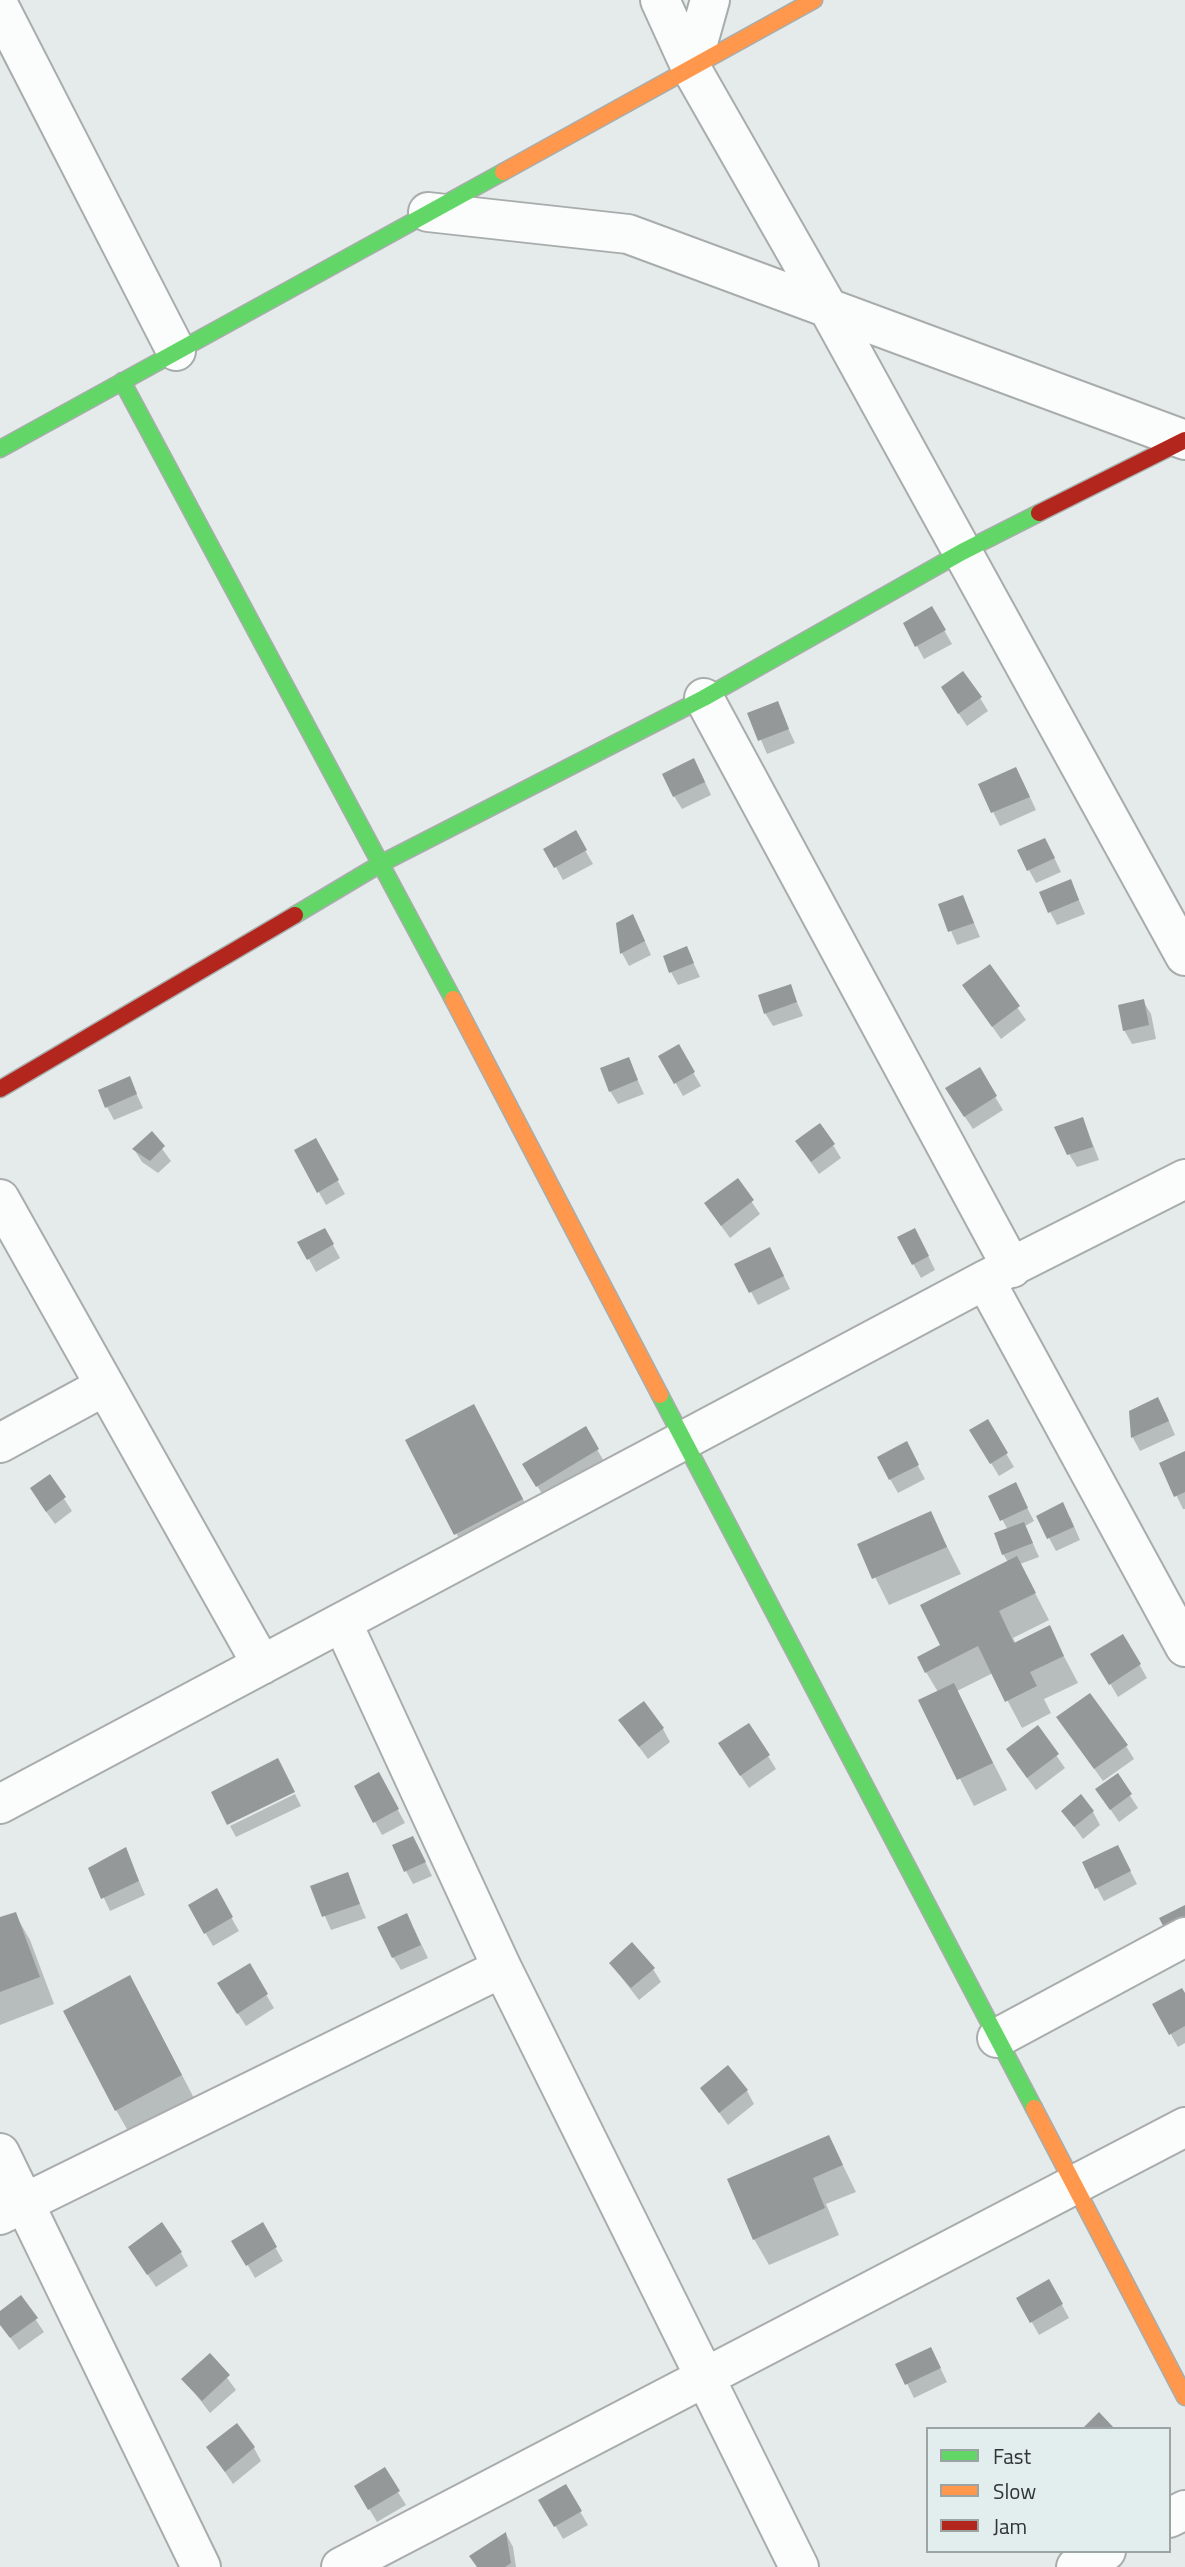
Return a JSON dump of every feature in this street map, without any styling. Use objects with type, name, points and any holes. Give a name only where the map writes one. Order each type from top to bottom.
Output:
[{"type":"street","points":[[660,0],[691,68],[828,308],[1185,956]]},
{"type":"street","points":[[691,68],[710,0]]},
{"type":"street","points":[[0,449],[814,0]]},
{"type":"street","points":[[0,8],[176,351]]},
{"type":"street","points":[[429,212],[628,234],[1185,440]]},
{"type":"street","points":[[122,381],[382,863],[1185,2397]]},
{"type":"street","points":[[0,1089],[382,863],[704,698],[962,552],[1185,440]]},
{"type":"street","points":[[704,698],[1185,1647]]},
{"type":"street","points":[[0,1804],[998,1274],[1185,1179]]},
{"type":"street","points":[[0,1199],[262,1665]]},
{"type":"street","points":[[0,1443],[105,1386]]},
{"type":"street","points":[[342,1622],[502,1968],[799,2567]]},
{"type":"street","points":[[997,2038],[1185,1937]]},
{"type":"street","points":[[12,2209],[502,1968]]},
{"type":"street","points":[[341,2567],[1185,2127]]},
{"type":"street","points":[[0,2153],[12,2209],[201,2567]]},
{"type":"street","points":[[1076,2567],[1102,2553]]},
{"type":"building","points":[[932,606],[946,630],[915,647],[903,623]]},
{"type":"building","points":[[963,671],[982,697],[958,714],[941,687]]},
{"type":"building","points":[[778,701],[789,729],[758,741],[747,713]]},
{"type":"building","points":[[694,758],[705,782],[673,797],[662,774]]},
{"type":"building","points":[[1016,767],[1030,797],[991,813],[978,784]]},
{"type":"building","points":[[576,830],[587,850],[554,868],[543,849]]},
{"type":"building","points":[[1045,838],[1055,858],[1027,871],[1017,850]]},
{"type":"building","points":[[1071,879],[1079,900],[1048,913],[1039,892]]},
{"type":"building","points":[[963,895],[974,923],[948,932],[938,904]]},
{"type":"building","points":[[633,914],[645,941],[620,954],[616,923]]},
{"type":"building","points":[[687,946],[694,963],[669,973],[663,956]]},
{"type":"building","points":[[990,964],[1020,1006],[992,1027],[962,985]]},
{"type":"building","points":[[791,984],[797,1002],[764,1014],[758,995]]},
{"type":"building","points":[[1144,999],[1149,1025],[1123,1031],[1118,1005]]},
{"type":"building","points":[[679,1044],[695,1072],[674,1084],[658,1056]]},
{"type":"building","points":[[629,1057],[638,1080],[609,1092],[600,1068]]},
{"type":"building","points":[[980,1067],[997,1096],[964,1117],[945,1088]]},
{"type":"building","points":[[130,1076],[137,1094],[105,1108],[98,1090]]},
{"type":"building","points":[[1083,1117],[1093,1147],[1067,1155],[1054,1127]]},
{"type":"building","points":[[820,1123],[835,1144],[811,1162],[795,1141]]},
{"type":"building","points":[[152,1131],[165,1146],[150,1161],[132,1149]]},
{"type":"building","points":[[316,1138],[339,1180],[317,1193],[294,1150]]},
{"type":"building","points":[[738,1178],[754,1200],[721,1226],[704,1203]]},
{"type":"building","points":[[325,1228],[334,1244],[307,1260],[297,1242]]},
{"type":"building","points":[[915,1228],[929,1256],[912,1265],[897,1237]]},
{"type":"building","points":[[770,1247],[784,1276],[749,1293],[734,1264]]},
{"type":"building","points":[[1158,1397],[1169,1421],[1131,1438],[1129,1411]]},
{"type":"building","points":[[474,1404],[523,1499],[454,1535],[405,1440]]},
{"type":"building","points":[[988,1419],[1008,1453],[990,1464],[969,1430]]},
{"type":"building","points":[[586,1426],[599,1449],[536,1487],[522,1464]]},
{"type":"building","points":[[907,1441],[919,1465],[889,1480],[877,1457]]},
{"type":"building","points":[[1185,1451],[1185,1492],[1174,1497],[1159,1463]]},
{"type":"building","points":[[50,1474],[66,1497],[46,1512],[30,1488]]},
{"type":"building","points":[[1016,1482],[1028,1508],[1000,1521],[988,1496]]},
{"type":"building","points":[[1063,1502],[1074,1527],[1047,1539],[1036,1516]]},
{"type":"building","points":[[931,1511],[947,1547],[872,1579],[857,1544]]},
{"type":"building","points":[[1024,1522],[1033,1543],[1002,1555],[994,1533]]},
{"type":"building","points":[[1017,1556],[1036,1593],[999,1611],[1014,1643],[1050,1625],[1064,1656],[1030,1672],[1037,1686],[1005,1702],[978,1646],[925,1673],[917,1657],[940,1645],[920,1605]]},
{"type":"building","points":[[1123,1634],[1141,1664],[1109,1685],[1090,1654]]},
{"type":"building","points":[[954,1683],[993,1763],[957,1780],[918,1700]]},
{"type":"building","points":[[1090,1693],[1128,1745],[1094,1769],[1056,1717]]},
{"type":"building","points":[[644,1701],[664,1728],[639,1747],[618,1720]]},
{"type":"building","points":[[749,1723],[770,1755],[740,1776],[718,1743]]},
{"type":"building","points":[[1038,1725],[1059,1754],[1027,1778],[1006,1749]]},
{"type":"building","points":[[278,1758],[295,1792],[227,1825],[211,1792]]},
{"type":"building","points":[[379,1772],[399,1809],[373,1823],[354,1786]]},
{"type":"building","points":[[1118,1773],[1132,1794],[1110,1810],[1095,1789]]},
{"type":"building","points":[[1081,1794],[1094,1811],[1074,1827],[1061,1811]]},
{"type":"building","points":[[413,1836],[426,1862],[404,1872],[392,1845]]},
{"type":"building","points":[[1118,1845],[1131,1871],[1095,1889],[1082,1862]]},
{"type":"building","points":[[126,1847],[139,1881],[101,1899],[88,1868]]},
{"type":"building","points":[[348,1872],[360,1904],[322,1917],[310,1886]]},
{"type":"building","points":[[217,1888],[233,1917],[204,1934],[188,1905]]},
{"type":"building","points":[[1185,1905],[1185,1932],[1170,1939],[1159,1918]]},
{"type":"building","points":[[16,1912],[40,1977],[0,1992],[0,1917]]},
{"type":"building","points":[[407,1913],[421,1945],[392,1958],[377,1927]]},
{"type":"building","points":[[632,1942],[655,1968],[631,1988],[609,1963]]},
{"type":"building","points":[[250,1963],[268,1994],[237,2014],[217,1983]]},
{"type":"building","points":[[130,1975],[182,2075],[115,2111],[63,2011]]},
{"type":"building","points":[[1182,1988],[1185,1993],[1185,2026],[1169,2035],[1152,2004]]},
{"type":"building","points":[[728,2065],[748,2090],[719,2113],[700,2088]]},
{"type":"building","points":[[829,2135],[843,2165],[813,2178],[825,2208],[753,2240],[727,2179]]},
{"type":"building","points":[[162,2222],[182,2252],[147,2275],[128,2247]]},
{"type":"building","points":[[263,2222],[277,2247],[246,2266],[231,2241]]},
{"type":"building","points":[[1049,2279],[1063,2304],[1030,2323],[1016,2298]]},
{"type":"building","points":[[21,2295],[38,2318],[10,2338],[0,2325],[0,2311]]},
{"type":"building","points":[[931,2347],[941,2368],[905,2385],[895,2364]]},
{"type":"building","points":[[210,2353],[230,2375],[202,2401],[181,2379]]},
{"type":"building","points":[[1099,2412],[1113,2427],[1084,2427]]},
{"type":"building","points":[[237,2423],[255,2447],[225,2472],[206,2447]]},
{"type":"building","points":[[385,2467],[400,2491],[368,2510],[354,2486]]},
{"type":"building","points":[[566,2484],[582,2511],[554,2527],[538,2500]]},
{"type":"building","points":[[506,2532],[511,2563],[505,2567],[477,2567],[469,2556]]},
{"type":"traffic: fast","points":[[0,449],[503,172]]},
{"type":"traffic: fast","points":[[122,381],[453,999]]},
{"type":"traffic: fast","points":[[295,915],[382,863],[704,698],[962,552],[1039,513]]},
{"type":"traffic: fast","points":[[660,1395],[1034,2108]]},
{"type":"traffic: slow","points":[[503,172],[814,0]]},
{"type":"traffic: slow","points":[[453,999],[660,1395]]},
{"type":"traffic: slow","points":[[1034,2108],[1185,2397]]},
{"type":"traffic: jam","points":[[1039,513],[1185,440]]},
{"type":"traffic: jam","points":[[0,1089],[295,915]]}]
